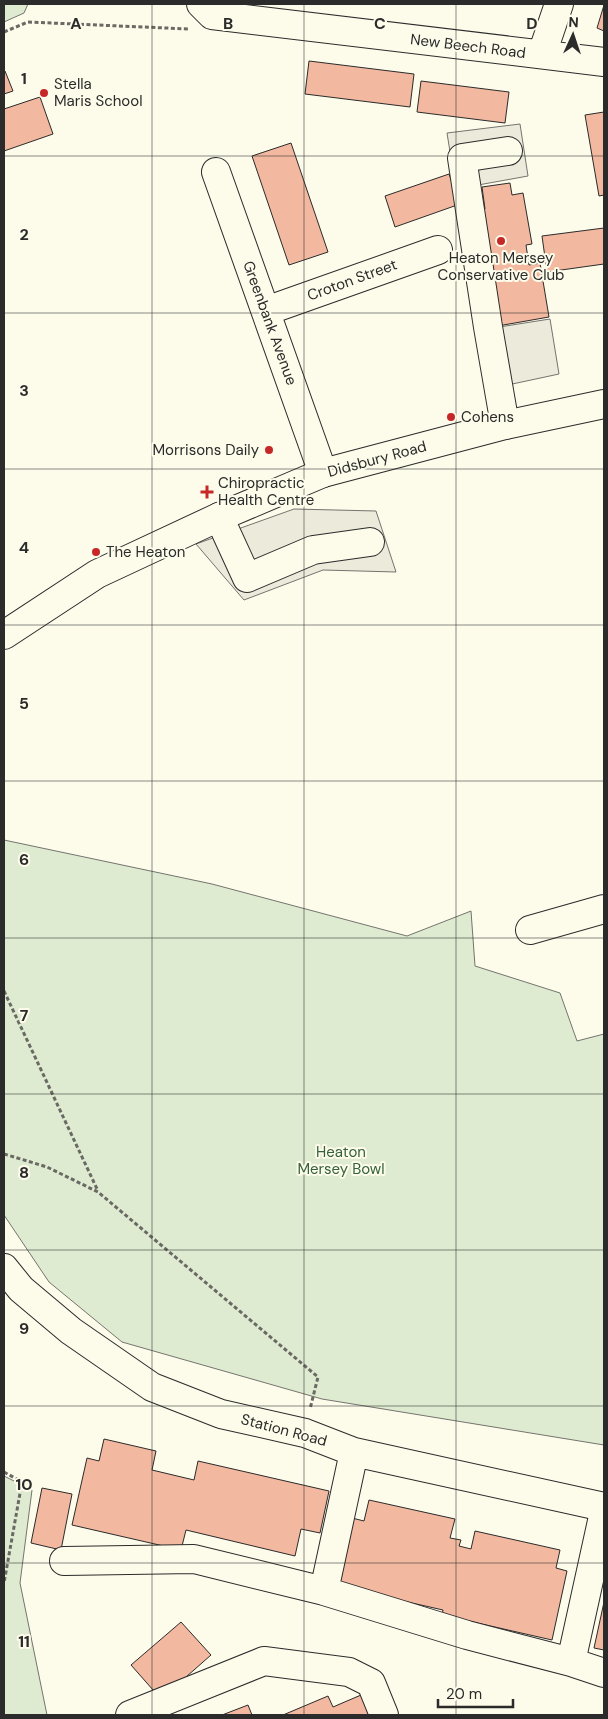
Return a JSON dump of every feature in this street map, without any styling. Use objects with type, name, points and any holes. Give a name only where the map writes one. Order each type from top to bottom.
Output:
[{"type":"street","points":[[542,54],[559,4]]},
{"type":"street","name":"New Beech Road","points":[[207,10],[604,62]]},
{"type":"street","points":[[506,425],[488,327],[462,158],[508,151]]},
{"type":"street","name":"Greenbank Avenue","points":[[216,172],[323,473]]},
{"type":"street","name":"Croton Street","points":[[266,311],[438,250]]},
{"type":"street","name":"Didsbury Road","points":[[4,635],[97,574],[219,517],[323,473],[506,425],[604,404]]},
{"type":"street","points":[[219,517],[247,578],[313,550],[370,542]]},
{"type":"street","points":[[530,930],[604,909]]},
{"type":"street","name":"Station Road","points":[[4,1268],[21,1290],[71,1331],[152,1387],[221,1414],[305,1433],[354,1452],[604,1507]]},
{"type":"street","points":[[324,1591],[354,1452]]},
{"type":"street","points":[[572,1662],[604,1512]]},
{"type":"street","points":[[64,1561],[194,1559],[324,1591],[467,1635],[572,1662],[604,1673]]},
{"type":"street","points":[[130,1715],[264,1661],[350,1672],[371,1684],[384,1715]]},
{"type":"path","points":[[4,32],[28,22],[207,30],[207,10]]},
{"type":"path","points":[[4,991],[98,1192]]},
{"type":"path","points":[[4,1154],[47,1167],[98,1192],[318,1377]]},
{"type":"path","points":[[4,1472],[22,1482],[4,1583]]},
{"type":"green space","points":[[4,4],[28,4],[24,13],[4,22]]},
{"type":"green space","name":"Heaton Mersey Bowl","points":[[4,840],[212,884],[407,936],[471,911],[475,966],[560,993],[577,1041],[604,1034],[604,1445],[322,1399],[122,1342],[49,1282],[4,1215]]},
{"type":"green space","points":[[4,1476],[32,1490],[20,1583],[47,1715],[4,1715]]},
{"type":"shaded area","points":[[520,124],[528,176],[456,189],[447,133]]},
{"type":"shaded area","points":[[550,319],[559,374],[503,386],[493,328]]},
{"type":"shaded area","points":[[294,509],[376,511],[396,572],[323,570],[244,600],[196,544]]},
{"type":"building","points":[[604,5],[604,31],[597,28]]},
{"type":"building","points":[[309,61],[414,74],[410,107],[305,94]]},
{"type":"building","points":[[4,72],[13,91],[4,94]]},
{"type":"building","points":[[421,81],[509,92],[505,123],[417,112]]},
{"type":"building","points":[[40,97],[53,134],[4,151],[4,109]]},
{"type":"building","points":[[604,112],[604,195],[599,196],[585,115]]},
{"type":"building","points":[[291,143],[328,252],[289,265],[252,156]]},
{"type":"building","points":[[449,174],[460,204],[395,227],[385,196]]},
{"type":"building","points":[[510,183],[512,195],[523,193],[532,244],[526,245],[529,265],[540,263],[549,317],[492,327],[473,210],[485,209],[482,187]]},
{"type":"building","points":[[604,228],[604,264],[547,272],[542,236]]},
{"type":"building","points":[[104,1439],[156,1451],[152,1470],[194,1480],[198,1461],[329,1491],[320,1533],[301,1529],[295,1556],[186,1530],[181,1550],[72,1525],[87,1458],[99,1461]]},
{"type":"building","points":[[42,1488],[72,1494],[61,1550],[31,1543]]},
{"type":"building","points":[[369,1500],[455,1519],[450,1538],[461,1540],[459,1546],[471,1549],[475,1531],[560,1550],[556,1568],[567,1571],[552,1640],[442,1615],[443,1610],[337,1586],[352,1518],[364,1521]]},
{"type":"building","points":[[604,1602],[604,1650],[594,1648]]},
{"type":"building","points":[[181,1622],[211,1655],[161,1699],[131,1665]]},
{"type":"building","points":[[361,1695],[370,1715],[283,1715],[328,1696],[333,1707]]},
{"type":"building","points":[[248,1705],[252,1715],[222,1715]]},
{"type":"place","name":"Stella Maris School","points":[[44,93]]},
{"type":"place","name":"Heaton Mersey Conservative Club","points":[[501,241]]},
{"type":"place","name":"Cohens","points":[[451,417]]},
{"type":"place","name":"Morrisons Daily","points":[[269,450]]},
{"type":"place","name":"Chiropractic Health Centre","points":[[207,492]]},
{"type":"place","name":"The Heaton","points":[[96,552]]}]
